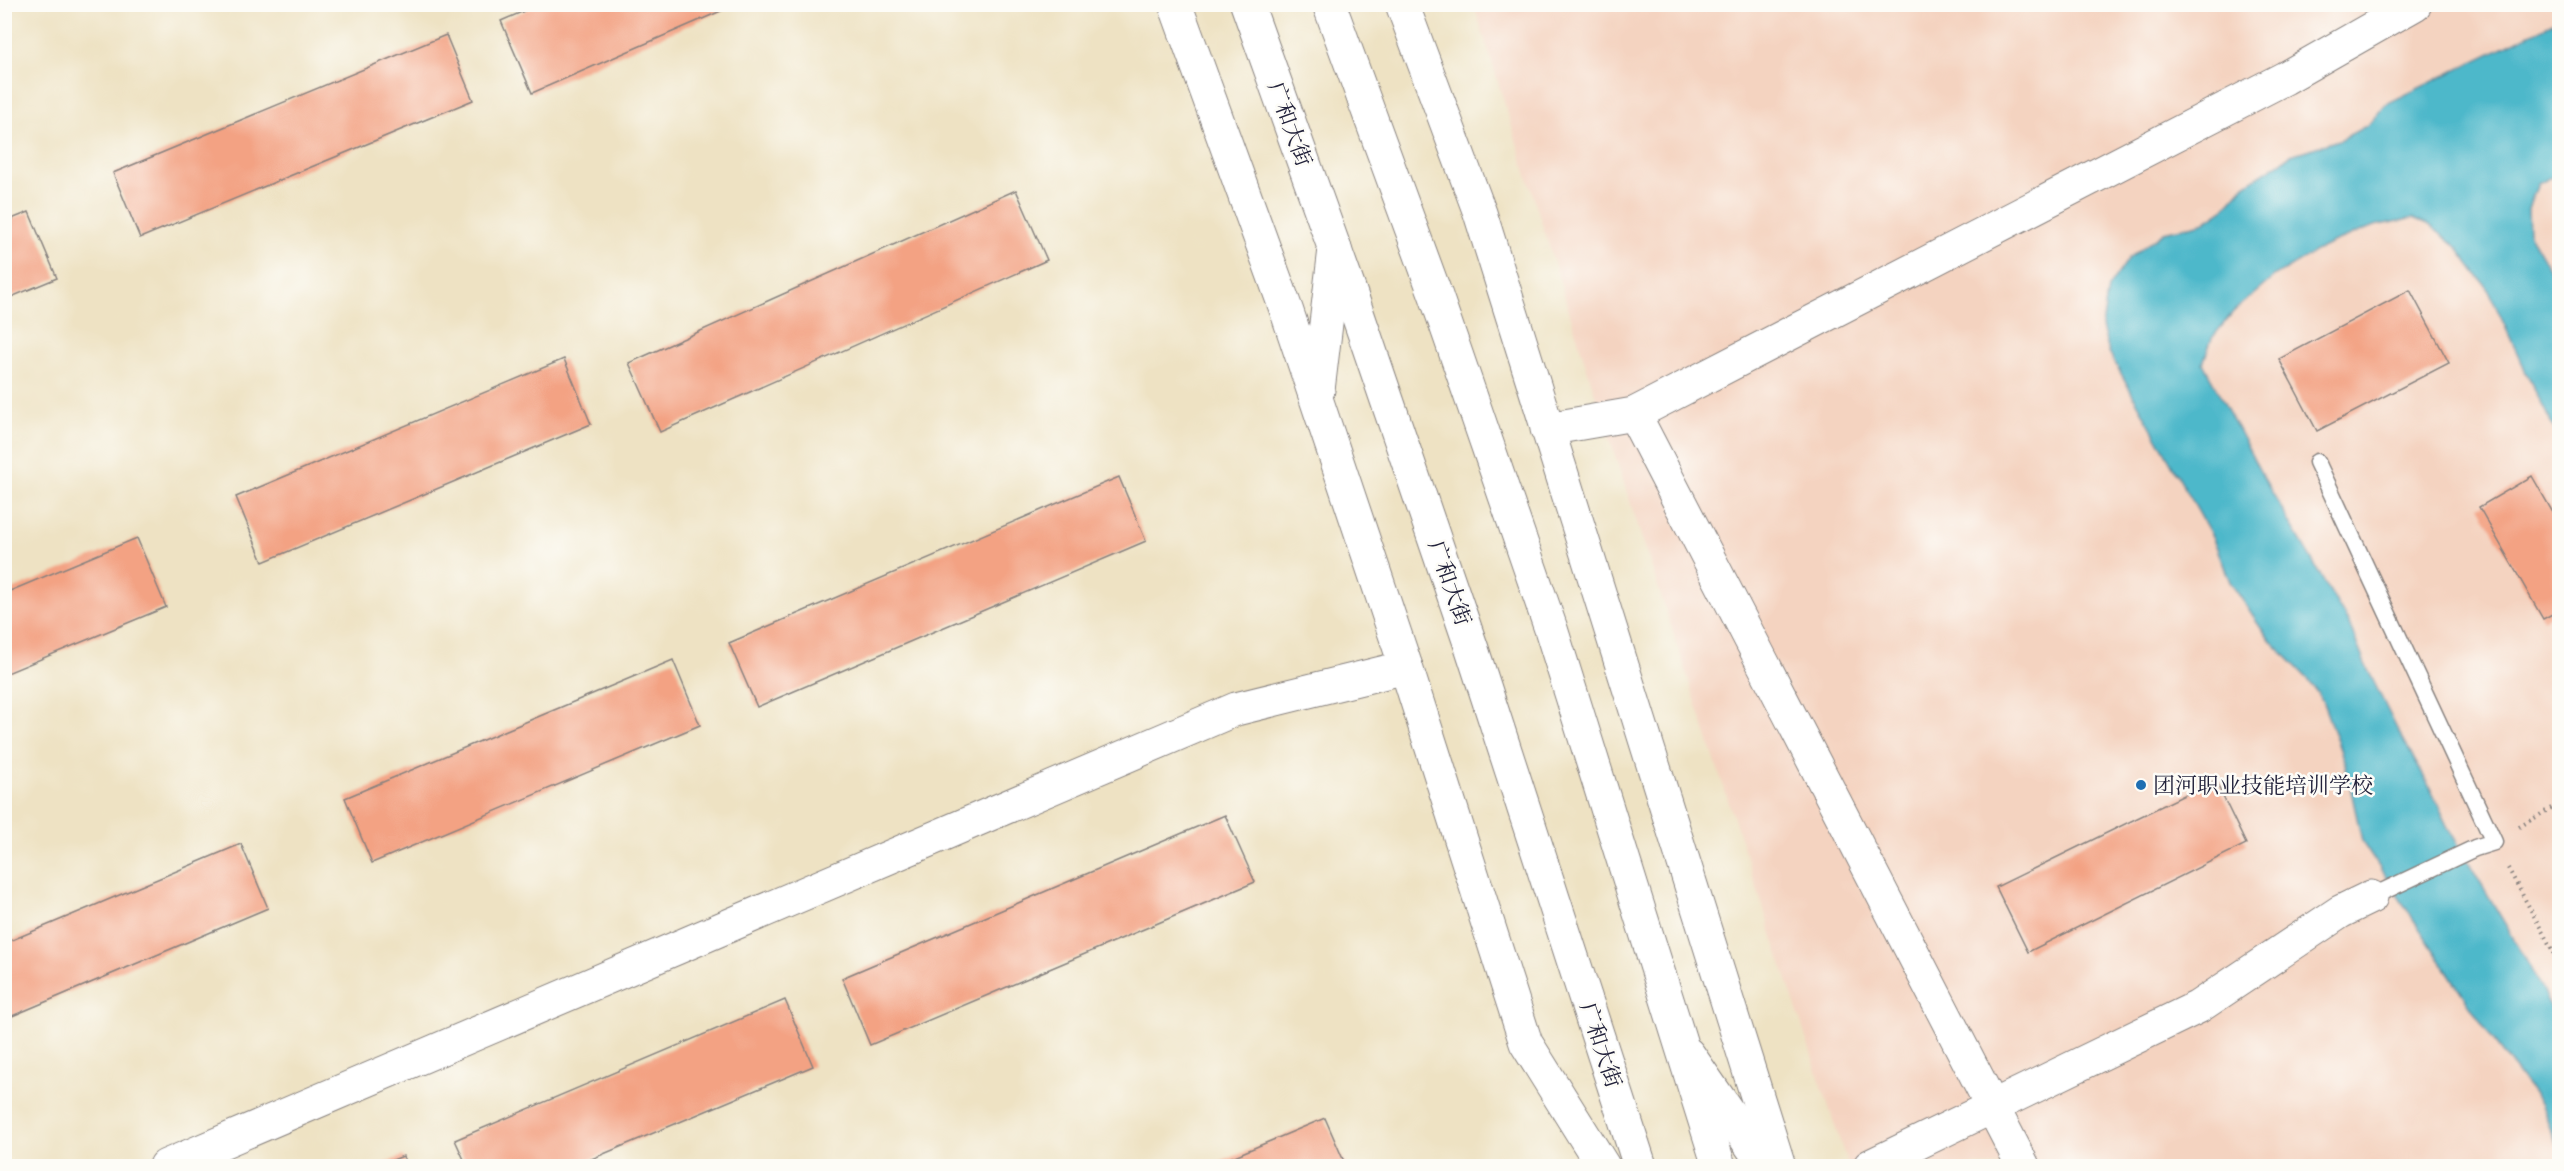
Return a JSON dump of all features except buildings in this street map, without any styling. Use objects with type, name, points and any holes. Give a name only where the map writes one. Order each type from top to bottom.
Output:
[{"type":"street","points":[[1174,4],[1287,312],[1406,667],[1526,1043],[1603,1167]]},
{"type":"street","name":"广和大街","points":[[1246,4],[1335,249],[1476,661],[1640,1167]]},
{"type":"street","points":[[1329,4],[1436,296],[1551,629],[1719,1167]]},
{"type":"street","points":[[1402,4],[1480,213],[1779,1167]]},
{"type":"street","points":[[1547,429],[1634,414],[2285,78],[2415,4]]},
{"type":"street","points":[[1317,401],[1335,249]]},
{"type":"street","points":[[1634,414],[2023,1167]]},
{"type":"street","points":[[166,1167],[1236,710],[1406,667]]},
{"type":"street","points":[[1870,1167],[2198,1007],[2340,912],[2371,897]]},
{"type":"street","points":[[1681,1045],[1765,1167]]},
{"type":"lane","points":[[2317,462],[2494,842],[2475,848],[2371,897]]},
{"type":"path","points":[[2559,803],[2494,842],[2559,964]]},
{"type":"shaded area","name":"团河职业技能培训学校","points":[[1474,5],[2559,5],[2559,1166],[1848,1166],[1598,404]]},
{"type":"water","points":[[2559,20],[2559,173],[2538,184],[2528,208],[2529,234],[2559,285],[2559,438],[2489,291],[2457,247],[2428,224],[2414,218],[2374,226],[2323,247],[2275,276],[2233,312],[2212,338],[2203,363],[2263,477],[2348,622],[2365,664],[2453,836],[2523,954],[2559,1023],[2559,1148],[2540,1103],[2490,1036],[2362,841],[2345,763],[2322,700],[2308,679],[2269,639],[2230,582],[2213,538],[2109,352],[2102,327],[2108,288],[2129,258],[2164,232],[2203,223],[2225,208],[2245,185],[2291,155],[2342,139],[2368,125],[2386,104]]},
{"type":"place","name":"团河职业技能培训学校","points":[[2141,785]]}]
